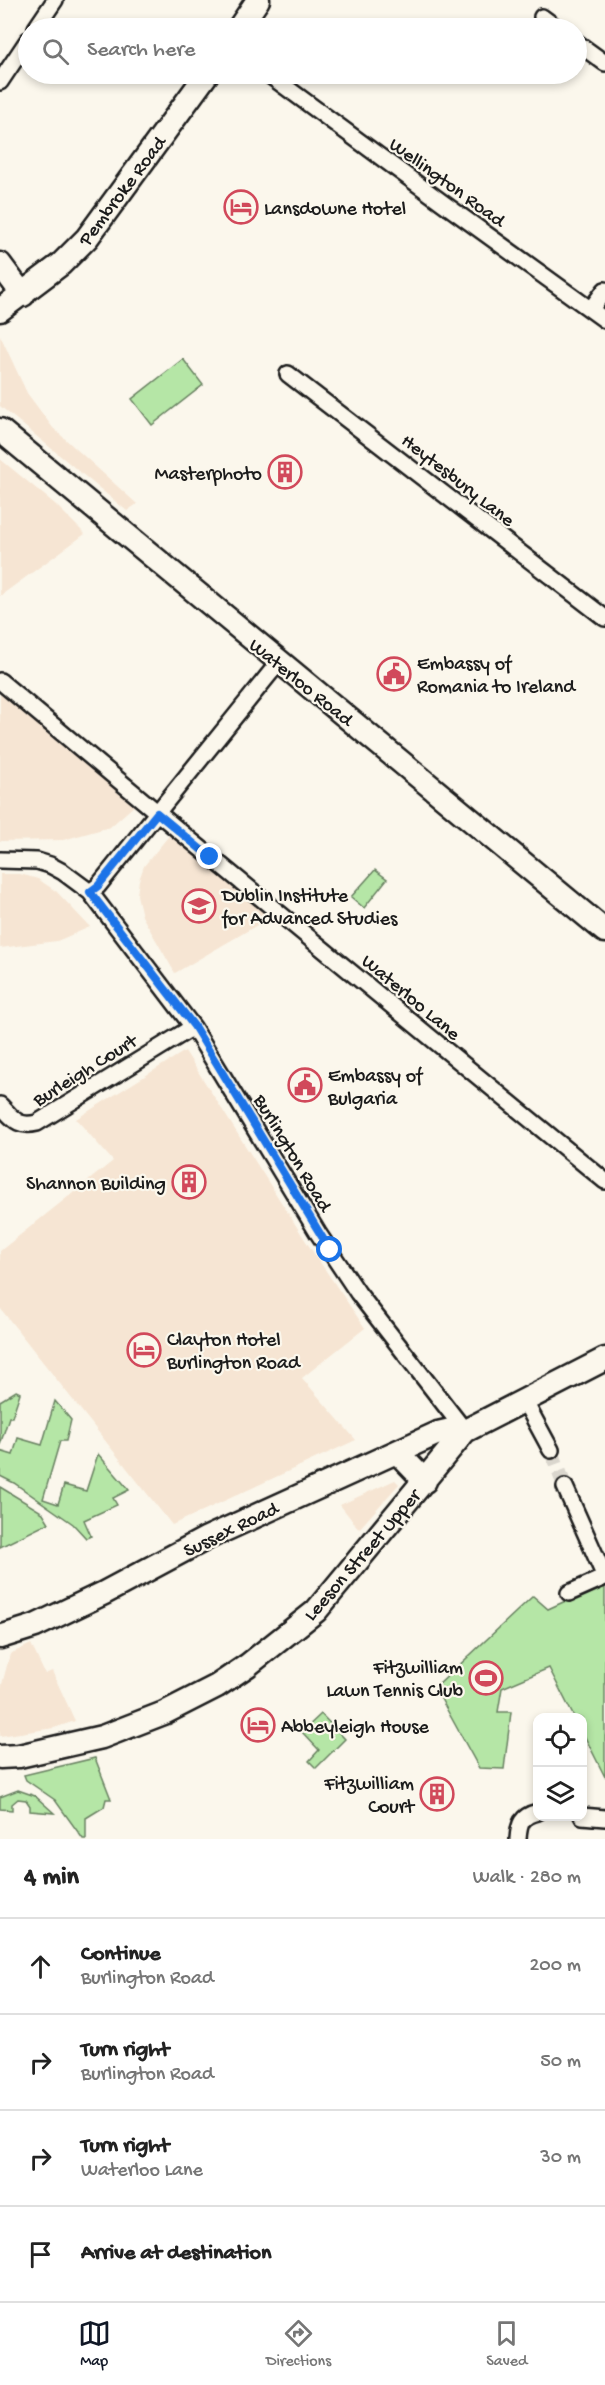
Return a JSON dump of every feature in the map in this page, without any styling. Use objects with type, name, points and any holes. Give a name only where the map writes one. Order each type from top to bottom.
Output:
[{"type":"main road","points":[[246,18],[258,0]]},
{"type":"main road","name":"Pembroke Road","points":[[0,310],[23,295],[61,264],[87,238],[200,84]]},
{"type":"main road","points":[[0,264],[23,295]]},
{"type":"main road","name":"Waterloo Road","points":[[0,430],[605,931]]},
{"type":"main road","name":"Leeson Street Upper","points":[[0,1757],[19,1756],[102,1737],[164,1713],[217,1686],[283,1640],[316,1611],[465,1431],[605,1359]]},
{"type":"main road","name":"Sussex Road","points":[[0,1638],[35,1626],[104,1593],[207,1538],[340,1476],[438,1433],[451,1430],[465,1431]]},
{"type":"main road","points":[[397,1452],[424,1481]]},
{"type":"street","points":[[43,18],[55,0]]},
{"type":"street","points":[[587,50],[605,63]]},
{"type":"street","points":[[0,82],[18,55]]},
{"type":"street","name":"Wellington Road","points":[[282,84],[605,320]]},
{"type":"street","points":[[591,309],[605,290]]},
{"type":"street","name":"Heytesbury Lane","points":[[288,374],[605,618]]},
{"type":"street","points":[[90,892],[98,886],[279,662]]},
{"type":"street","name":"Waterloo Lane","points":[[0,681],[605,1181]]},
{"type":"street","name":"Burlington Road","points":[[0,860],[37,861],[63,872],[90,892],[194,1026],[318,1233],[358,1293],[465,1431]]},
{"type":"street","name":"Burleigh Court","points":[[0,1105],[17,1123],[26,1126],[37,1124],[194,1026]]},
{"type":"street","points":[[524,1400],[550,1450]]},
{"type":"street","points":[[565,1487],[605,1577],[569,1593]]},
{"type":"street","points":[[518,1839],[521,1820],[533,1813]]},
{"type":"street","points":[[587,1816],[605,1818]]},
{"type":"shaded area","points":[[0,335],[27,393],[53,428],[137,504],[127,511],[0,406]]},
{"type":"shaded area","points":[[0,459],[55,504],[85,534],[0,596]]},
{"type":"shaded area","points":[[0,689],[135,805],[110,827],[63,840],[0,841]]},
{"type":"shaded area","name":"Dublin Institute for Advanced Studies","points":[[172,832],[271,917],[175,973],[142,916],[137,895],[144,866]]},
{"type":"shaded area","points":[[0,874],[20,874],[38,879],[57,892],[90,927],[57,941],[0,948]]},
{"type":"shaded area","points":[[185,1051],[309,1246],[365,1328],[302,1378],[356,1440],[172,1525],[0,1308],[0,1251],[113,1161],[76,1119]]},
{"type":"shaded area","points":[[395,1480],[399,1484],[359,1529],[340,1505]]},
{"type":"shaded area","points":[[31,1644],[45,1674],[52,1671],[75,1721],[54,1728],[0,1736],[0,1692],[10,1654]]},
{"type":"green space","points":[[183,359],[203,385],[152,425],[132,399]]},
{"type":"green space","points":[[375,870],[387,879],[364,908],[351,897]]},
{"type":"green space","points":[[16,1391],[20,1393],[0,1445],[0,1401]]},
{"type":"green space","points":[[55,1401],[71,1420],[66,1441],[60,1441],[43,1499],[58,1504],[64,1485],[86,1491],[98,1454],[129,1490],[113,1498],[117,1505],[84,1520],[91,1536],[86,1538],[73,1524],[14,1483],[0,1476],[0,1451],[13,1455],[18,1438],[42,1445]]},
{"type":"green space","points":[[0,1487],[43,1513],[49,1523],[0,1547]]},
{"type":"green space","name":"Fitzwilliam Lawn Tennis Club","points":[[605,1583],[605,1777],[587,1741],[587,1713],[572,1713],[549,1668],[502,1688],[498,1712],[511,1712],[504,1769],[479,1768],[435,1688],[533,1596],[548,1609]]},
{"type":"green space","points":[[321,1714],[345,1739],[316,1768],[309,1761],[319,1750],[302,1732]]},
{"type":"green space","points":[[95,1758],[111,1799],[106,1799],[104,1807],[86,1818],[86,1839],[83,1839],[55,1800],[26,1780],[24,1775]]},
{"type":"green space","points":[[18,1790],[35,1796],[54,1813],[30,1811],[26,1800],[18,1799],[12,1804],[12,1810],[0,1809],[0,1797]]},
{"type":"tunnel","points":[[551,1450],[565,1487]]},
{"type":"place","name":"Lansdowne Hotel","points":[[241,207]]},
{"type":"place","name":"Masterphoto","points":[[285,472]]},
{"type":"place","name":"Embassy of Romania to Ireland","points":[[394,674]]},
{"type":"place","name":"Dublin Institute for Advanced Studies","points":[[199,906]]},
{"type":"place","name":"Embassy of Bulgaria","points":[[305,1085]]},
{"type":"place","name":"Shannon Building","points":[[189,1182]]},
{"type":"place","name":"Clayton Hotel Burlington Road","points":[[144,1350]]},
{"type":"place","name":"Fitzwilliam Lawn Tennis Club","points":[[486,1678]]},
{"type":"place","name":"Abbeyleigh House","points":[[258,1725]]},
{"type":"place","name":"Fitzwilliam Court","points":[[437,1794]]},
{"type":"route","points":[[210,857],[157,813],[98,886],[90,892],[194,1026],[330,1250]]}]
